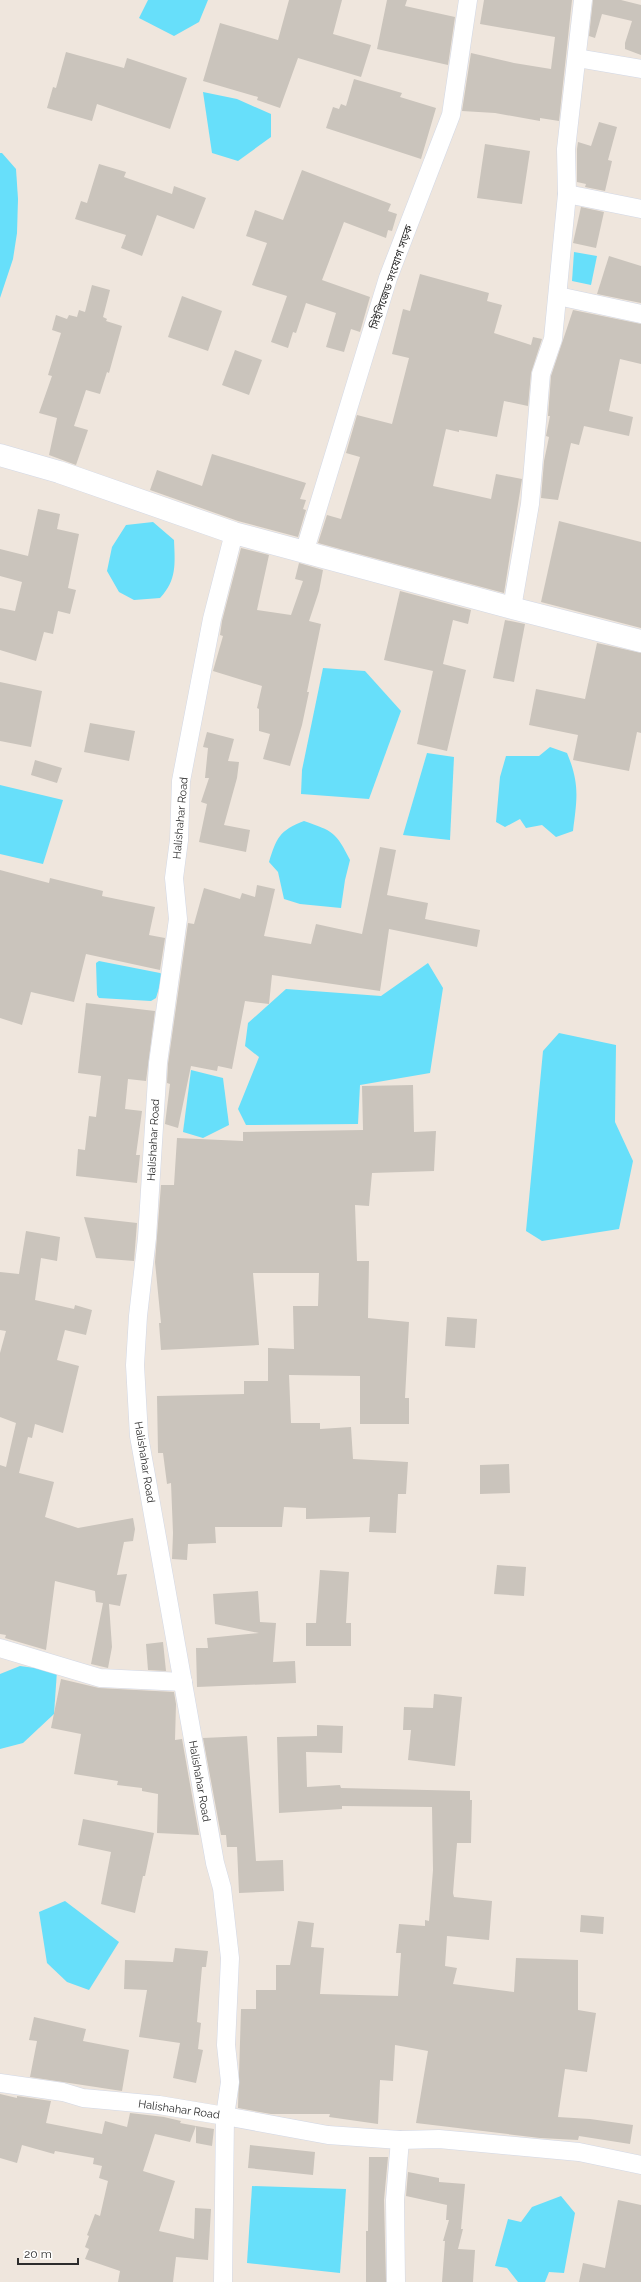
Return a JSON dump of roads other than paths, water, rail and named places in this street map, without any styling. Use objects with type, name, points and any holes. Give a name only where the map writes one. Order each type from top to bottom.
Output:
[{"type":"street","name":"সিইপিজেড সংযোগ সড়ক","points":[[304,553],[388,278],[451,115],[468,0]]},
{"type":"street","points":[[512,608],[530,504],[542,374],[553,339],[567,194],[566,150],[583,0]]},
{"type":"street","points":[[577,58],[641,69]]},
{"type":"street","points":[[567,194],[641,209]]},
{"type":"street","points":[[558,296],[641,314]]},
{"type":"street","points":[[0,455],[59,472],[234,534],[641,641]]},
{"type":"street","name":"Halishahar Road","points":[[0,2083],[62,2092],[83,2098],[159,2105],[225,2116],[230,2082],[226,2045],[229,2019],[230,1958],[222,1888],[215,1863],[139,1436],[135,1365],[138,1316],[147,1238],[157,1070],[178,919],[174,878],[179,840],[181,781],[212,619],[234,534]]},
{"type":"street","points":[[0,1648],[100,1678],[183,1682]]},
{"type":"street","points":[[223,2282],[225,2116],[328,2135],[400,2140],[440,2139],[579,2152],[641,2165]]},
{"type":"street","points":[[396,2282],[395,2200],[400,2140]]},
{"type":"water","points":[[148,0],[208,0],[199,22],[174,36],[139,18]]},
{"type":"water","points":[[203,92],[237,99],[271,114],[271,137],[238,161],[212,153]]},
{"type":"water","points":[[0,153],[2,153],[16,169],[18,199],[17,233],[13,259],[0,298]]},
{"type":"water","points":[[574,252],[597,256],[591,285],[572,281]]},
{"type":"water","points":[[153,522],[174,540],[174,571],[170,585],[160,598],[134,600],[119,592],[107,571],[112,547],[126,525]]},
{"type":"water","points":[[323,668],[365,671],[401,711],[369,799],[301,794],[302,770]]},
{"type":"water","points":[[550,747],[567,753],[574,774],[576,783],[576,800],[573,831],[556,837],[542,825],[526,828],[520,819],[505,827],[496,822],[500,777],[506,756],[539,756]]},
{"type":"water","points":[[427,753],[454,757],[450,840],[403,835]]},
{"type":"water","points":[[0,785],[63,800],[43,864],[0,854]]},
{"type":"water","points":[[304,821],[328,830],[333,834],[341,844],[350,860],[345,880],[341,908],[300,904],[284,899],[278,872],[269,862],[274,846],[280,836],[289,828]]},
{"type":"water","points":[[99,961],[160,973],[163,975],[156,998],[151,1001],[99,998],[97,995],[96,963]]},
{"type":"water","points":[[428,963],[443,988],[430,1073],[360,1085],[358,1124],[246,1125],[238,1109],[259,1057],[245,1046],[248,1023],[286,989],[381,996]]},
{"type":"water","points":[[559,1033],[616,1045],[615,1122],[633,1161],[619,1229],[542,1241],[526,1231],[543,1051]]},
{"type":"water","points":[[191,1070],[223,1078],[229,1125],[203,1138],[183,1132]]},
{"type":"water","points":[[20,1666],[57,1671],[54,1714],[23,1743],[0,1749],[0,1674]]},
{"type":"water","points":[[65,1901],[119,1942],[89,1990],[67,1982],[47,1963],[39,1912]]},
{"type":"water","points":[[252,2186],[346,2189],[340,2273],[247,2263]]},
{"type":"water","points":[[561,2196],[575,2213],[564,2273],[549,2272],[545,2282],[518,2282],[507,2268],[495,2266],[508,2219],[521,2222],[532,2207]]}]
